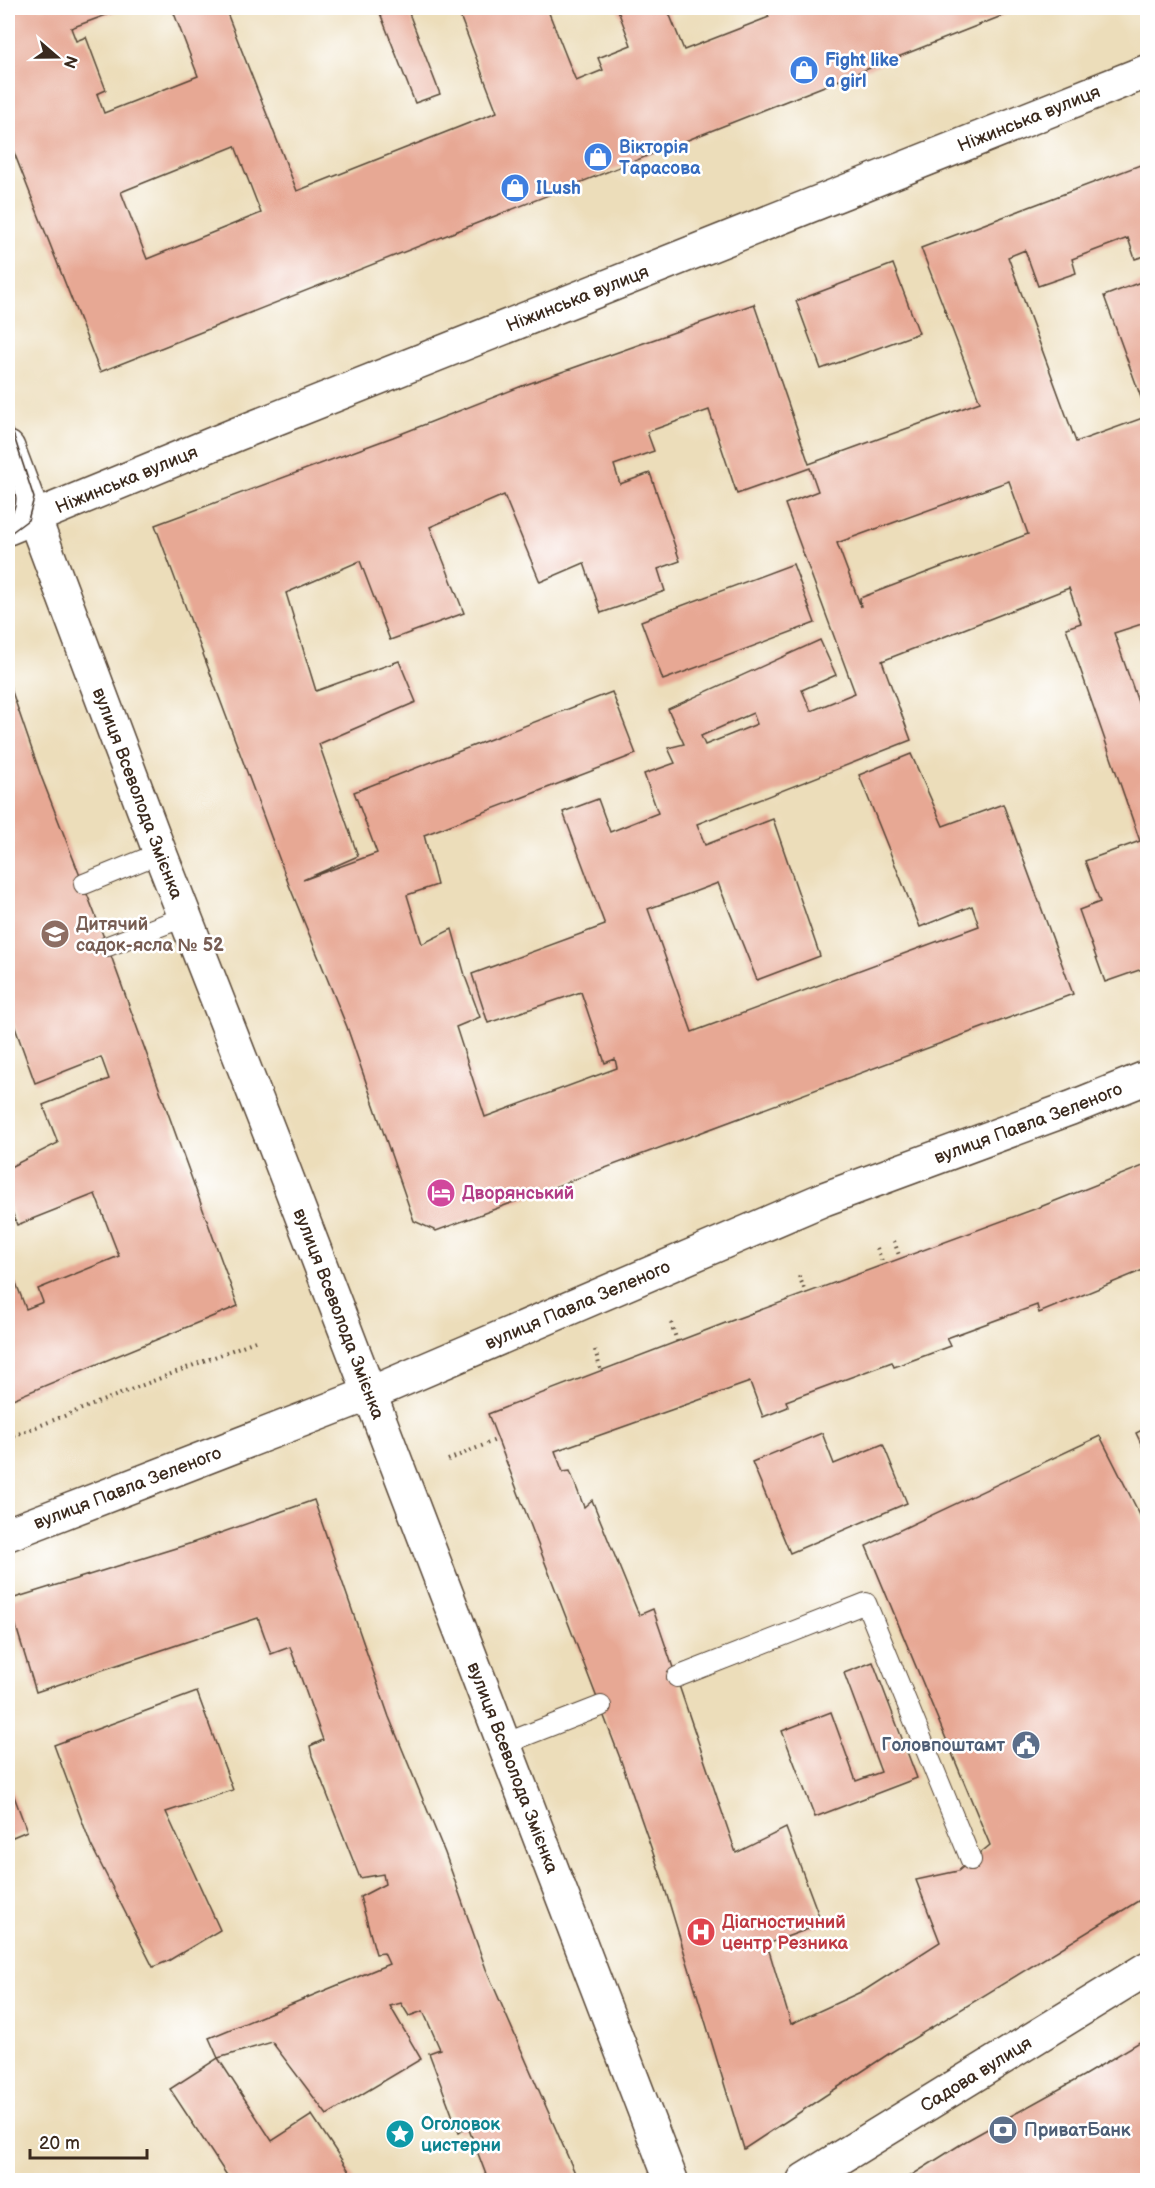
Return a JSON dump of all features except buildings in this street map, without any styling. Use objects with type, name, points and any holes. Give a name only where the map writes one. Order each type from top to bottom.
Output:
[{"type":"street","name":"Ніжинська вулиця","points":[[20,523],[248,429],[1148,71]]},
{"type":"street","name":"вулиця Всеволода Змієнка","points":[[8,448],[20,523],[160,853],[671,2181]]},
{"type":"street","name":"вулиця Павла Зеленого","points":[[8,1534],[369,1394],[824,1200],[1148,1077]]},
{"type":"street","name":"Садова вулиця","points":[[804,2181],[1148,1968]]},
{"type":"lane","points":[[84,884],[160,853]]},
{"type":"lane","points":[[108,946],[184,917]]},
{"type":"lane","points":[[677,1677],[866,1603],[971,1860]]},
{"type":"lane","points":[[504,1744],[601,1706]]},
{"type":"path","points":[[894,1241],[900,1258]]},
{"type":"path","points":[[878,1248],[883,1264]]},
{"type":"path","points":[[799,1276],[806,1293]]},
{"type":"path","points":[[671,1323],[677,1341]]},
{"type":"path","points":[[8,1438],[255,1341]]},
{"type":"path","points":[[595,1350],[601,1371]]},
{"type":"path","points":[[448,1460],[498,1439]]},
{"type":"tram line","points":[[8,418],[34,498],[28,520],[8,535]]},
{"type":"tram line","points":[[8,471],[16,495],[15,507],[8,518]]},
{"type":"place","name":"Fight like a girl","points":[[804,70]]},
{"type":"place","name":"Вікторія Тарасова","points":[[598,157]]},
{"type":"place","name":"ILush","points":[[515,188]]},
{"type":"place","name":"Дитячий садок-ясла № 52","points":[[55,934]]},
{"type":"place","name":"Дворянський","points":[[441,1193]]},
{"type":"place","name":"Головпоштамт","points":[[1026,1745]]},
{"type":"place","name":"Діагностичний центр Резника","points":[[701,1932]]},
{"type":"place","name":"ПриватБанк","points":[[1003,2130]]},
{"type":"place","name":"Оголовок цистерни","points":[[400,2134]]}]
